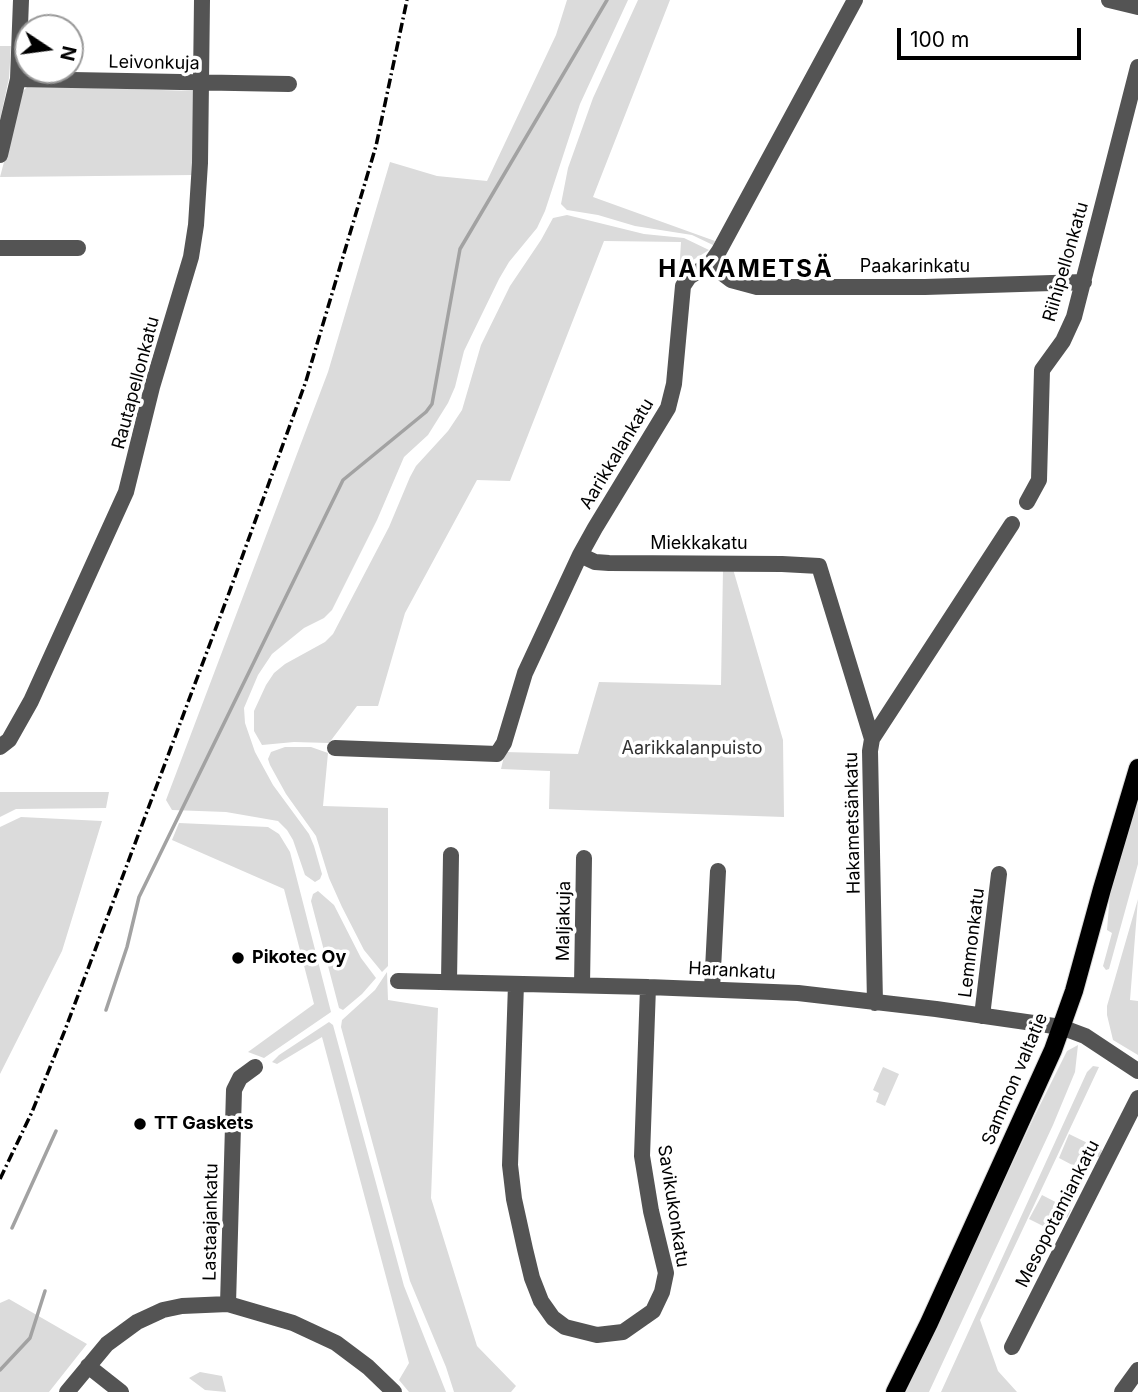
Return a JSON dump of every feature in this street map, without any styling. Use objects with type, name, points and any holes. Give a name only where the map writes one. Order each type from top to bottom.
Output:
[{"type":"main road","name":"Sammon valtatie","points":[[895,1392],[1032,1098],[1061,1027],[1074,991],[1138,768]]},
{"type":"street","name":"Rautapellonkatu","points":[[0,747],[9,740],[31,701],[131,476],[152,387],[195,241],[202,83],[202,0]]},
{"type":"street","name":"Aarikkalankatu","points":[[335,748],[497,754],[504,743],[525,673],[580,555],[668,408],[674,384],[684,286],[689,277],[710,264],[855,0]]},
{"type":"street","points":[[1110,0],[1138,7]]},
{"type":"street","name":"Riihipellonkatu","points":[[1027,502],[1039,480],[1042,370],[1063,341],[1074,317],[1138,67]]},
{"type":"street","name":"Leivonkuja","points":[[84,80],[289,84]]},
{"type":"street","points":[[0,155],[17,84]]},
{"type":"street","points":[[0,248],[78,248]]},
{"type":"street","name":"Paakarinkatu","points":[[710,264],[731,280],[757,286],[925,288],[1084,282]]},
{"type":"street","points":[[872,739],[1012,524]]},
{"type":"street","name":"Miekkakatu","points":[[580,555],[595,562],[609,563],[819,566]]},
{"type":"street","name":"Hakametsänkatu","points":[[819,566],[872,739],[870,751],[875,1003]]},
{"type":"street","points":[[449,981],[451,855]]},
{"type":"street","name":"Maljakuja","points":[[582,985],[584,858]]},
{"type":"street","points":[[712,989],[718,870]]},
{"type":"street","name":"Lemmonkatu","points":[[982,1016],[999,874]]},
{"type":"street","name":"Harankatu","points":[[398,981],[798,993],[1061,1027],[1085,1036],[1138,1071]]},
{"type":"street","name":"Savikukonkatu","points":[[516,984],[510,1165],[523,1239],[541,1301],[553,1318],[565,1327],[597,1335],[623,1332],[643,1320],[653,1311],[662,1292],[666,1273],[651,1212],[642,1156],[648,987]]},
{"type":"street","name":"Lastaajankatu","points":[[228,1304],[234,1090],[240,1078],[256,1067]]},
{"type":"street","name":"Mesopotamiankatu","points":[[1012,1348],[1138,1098]]},
{"type":"street","points":[[67,1392],[107,1344],[150,1315],[182,1306],[228,1304],[293,1322],[336,1343],[361,1361],[394,1392]]},
{"type":"street","points":[[88,1366],[121,1392]]},
{"type":"street","points":[[1122,1392],[1138,1370]]},
{"type":"green space","points":[[567,0],[628,0],[580,104],[545,211],[537,228],[509,262],[499,279],[464,351],[448,403],[428,435],[404,457],[377,520],[332,610],[272,654],[258,675],[244,708],[245,723],[255,752],[273,785],[309,834],[314,846],[322,874],[315,882],[305,875],[293,840],[278,821],[226,812],[172,810],[166,800],[328,372],[390,162],[437,176],[487,181],[556,35]]},
{"type":"green space","points":[[638,0],[670,0],[593,197],[715,241],[713,245],[692,235],[635,226],[598,215],[567,210],[561,204],[568,168],[593,98]]},
{"type":"green space","points":[[0,46],[11,46],[9,78],[0,120]]},
{"type":"green space","points":[[28,86],[193,91],[194,175],[0,177],[23,91]]},
{"type":"green space","points":[[567,215],[644,234],[684,238],[709,250],[693,260],[679,274],[681,242],[604,241],[510,481],[477,480],[405,613],[378,706],[357,706],[329,743],[262,745],[254,731],[254,711],[266,685],[274,673],[285,664],[325,642],[333,634],[389,527],[416,466],[448,431],[462,410],[481,345],[510,286],[553,218]]},
{"type":"green space","name":"Aarikkalanpuisto","points":[[723,569],[733,569],[783,740],[784,817],[549,809],[550,771],[501,769],[505,752],[578,754],[599,682],[721,685]]},
{"type":"green space","points":[[285,747],[311,747],[328,753],[323,806],[388,808],[388,966],[382,972],[364,950],[342,907],[329,878],[316,836],[286,794],[270,765],[268,759],[271,752]]},
{"type":"green space","points":[[0,792],[109,792],[106,808],[16,809],[0,817]]},
{"type":"green space","points":[[1138,801],[1138,864],[1109,969],[1106,970],[1103,966],[1112,933],[1107,930],[1110,893]]},
{"type":"green space","points":[[21,817],[102,821],[62,951],[0,1074],[0,827]]},
{"type":"green space","points":[[179,823],[268,827],[279,834],[290,852],[331,1012],[264,1058],[248,1052],[314,1004],[284,889],[172,840]]},
{"type":"green space","points":[[318,891],[334,905],[361,958],[376,978],[343,1010],[339,1008],[311,901],[313,894]]},
{"type":"green space","points":[[1138,899],[1130,1000],[1138,1001],[1138,1055],[1113,1040],[1107,1006]]},
{"type":"green space","points":[[387,972],[388,1000],[438,1008],[431,1198],[477,1346],[516,1386],[511,1392],[454,1392],[410,1281],[341,1027],[342,1020],[375,990]]},
{"type":"green space","points":[[329,1022],[333,1025],[404,1286],[446,1392],[409,1392],[399,1380],[409,1363],[322,1037],[277,1064],[272,1062]]},
{"type":"green space","points":[[1078,1045],[1075,1072],[1053,1125],[929,1392],[906,1392],[1034,1117],[1067,1051]]},
{"type":"green space","points":[[1093,1066],[1099,1067],[980,1320],[998,1371],[1017,1392],[941,1392],[1087,1072]]},
{"type":"green space","points":[[883,1067],[899,1074],[885,1106],[876,1102],[879,1093],[873,1090]]},
{"type":"green space","points":[[1069,1134],[1102,1150],[1100,1158],[1084,1150],[1076,1167],[1059,1158]]},
{"type":"green space","points":[[1042,1195],[1071,1210],[1067,1218],[1053,1211],[1045,1227],[1029,1219]]},
{"type":"green space","points":[[9,1299],[87,1344],[49,1392],[0,1392],[0,1303]]},
{"type":"green space","points":[[200,1372],[222,1376],[226,1392],[205,1390],[189,1378]]},
{"type":"waterway","points":[[106,1010],[127,947],[139,897],[343,480],[426,412],[432,404],[460,249],[607,0]]},
{"type":"waterway","points":[[12,1228],[56,1131]]},
{"type":"waterway","points":[[0,1370],[30,1338],[45,1291]]},
{"type":"railway","points":[[0,1179],[32,1112],[65,1030],[306,381],[376,146],[407,0]]},
{"type":"place","name":"Pikotec Oy","points":[[238,958]]},
{"type":"place","name":"TT Gaskets","points":[[140,1124]]},
{"type":"district","name":"HAKAMETSÄ","points":[[746,270]]}]
